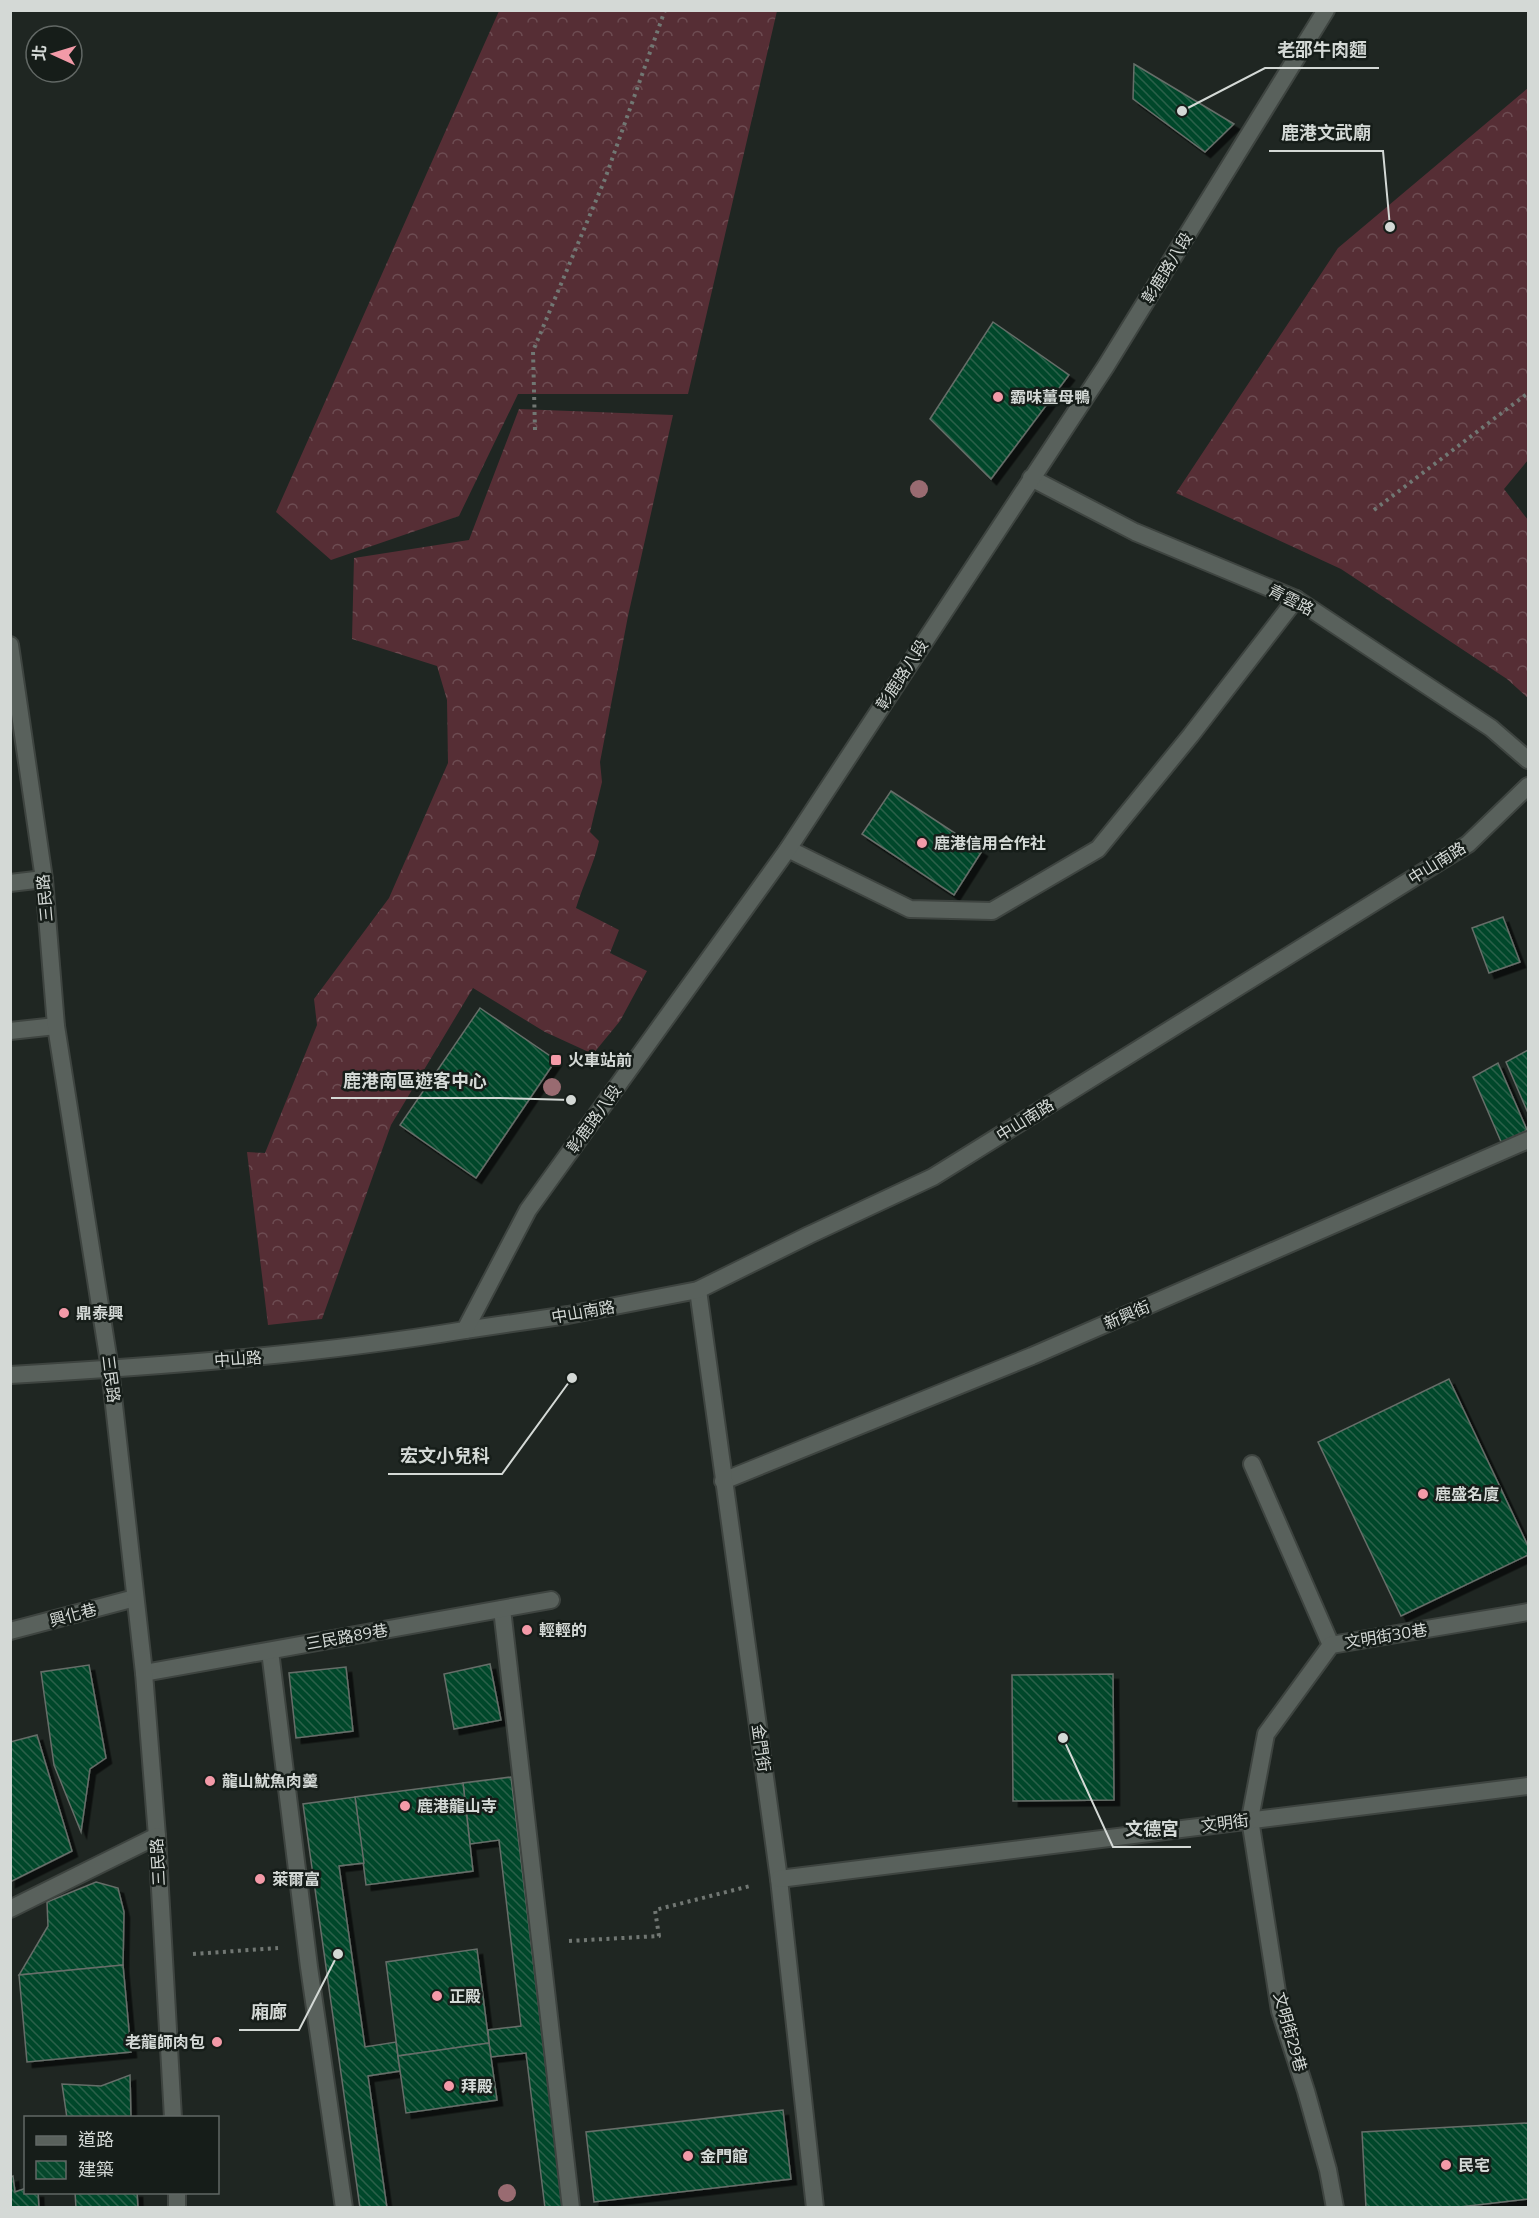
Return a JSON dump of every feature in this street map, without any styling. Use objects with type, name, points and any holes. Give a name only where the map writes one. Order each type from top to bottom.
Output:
[{"type":"street","name":"彰鹿路八段","points":[[465,1330],[528,1210],[788,849],[1106,366],[1326,10]]},
{"type":"street","name":"青雲路","points":[[1031,478],[1135,532],[1296,599],[1491,728],[1528,760]]},
{"type":"street","points":[[788,849],[910,909],[992,911],[1098,849],[1191,735],[1296,599]]},
{"type":"street","name":"三民路","points":[[10,645],[44,879],[56,1026],[110,1369],[144,1673],[157,1836],[172,2116]]},
{"type":"street","name":"中山南路","points":[[465,1330],[568,1315],[698,1290],[933,1177],[1468,844],[1528,786]]},
{"type":"street","points":[[10,883],[44,879]]},
{"type":"street","points":[[10,1031],[56,1026]]},
{"type":"street","name":"新興街","points":[[723,1480],[1032,1356],[1528,1140]]},
{"type":"street","name":"金門街","points":[[698,1290],[780,1879],[815,2208]]},
{"type":"street","name":"中山路","points":[[10,1375],[293,1355],[465,1330]]},
{"type":"street","points":[[1252,1464],[1331,1645]]},
{"type":"street","name":"興化巷","points":[[10,1631],[135,1598]]},
{"type":"street","name":"三民路89巷","points":[[144,1673],[551,1600]]},
{"type":"street","points":[[502,1610],[572,2208]]},
{"type":"street","name":"文明街30巷","points":[[1250,1819],[1266,1734],[1331,1645],[1528,1612]]},
{"type":"street","points":[[270,1651],[309,1967],[344,2208]]},
{"type":"street","name":"文明街","points":[[780,1879],[1528,1786]]},
{"type":"street","name":"文明街29巷","points":[[1250,1819],[1280,2011],[1306,2091],[1328,2170],[1335,2208]]},
{"type":"street","points":[[10,1909],[157,1836]]},
{"type":"path","points":[[535,430],[533,351],[605,179],[664,10]]},
{"type":"path","points":[[1374,510],[1528,393]]},
{"type":"path","points":[[541,1943],[659,1936],[655,1910],[780,1879]]},
{"type":"path","points":[[191,1954],[285,1948]]},
{"type":"green space","points":[[499,11],[777,11],[688,394],[518,394],[459,516],[331,560],[276,512]]},
{"type":"green space","points":[[1528,88],[1528,460],[1504,489],[1528,520],[1528,698],[1507,679],[1341,569],[1176,493],[1338,248]]},
{"type":"green space","points":[[519,409],[673,415],[628,616],[600,762],[602,782],[590,832],[599,841],[576,908],[619,930],[610,953],[647,971],[620,1021],[593,1054],[545,1032],[473,988],[391,1125],[322,1319],[268,1325],[247,1152],[265,1153],[317,1025],[314,999],[389,898],[448,763],[447,700],[437,666],[352,639],[354,558],[469,540]]},
{"type":"building","points":[[1134,64],[1234,124],[1205,152],[1133,99]]},
{"type":"building","name":"霸味薑母鴨","points":[[993,322],[1069,375],[991,479],[930,419]]},
{"type":"building","name":"鹿港信用合作社","points":[[891,791],[982,851],[954,895],[862,834]]},
{"type":"building","points":[[1503,917],[1520,962],[1489,973],[1472,928]]},
{"type":"building","points":[[480,1008],[556,1060],[476,1178],[400,1125]]},
{"type":"building","points":[[1528,1050],[1528,1113],[1506,1062]]},
{"type":"building","points":[[1498,1063],[1527,1130],[1502,1144],[1473,1077]]},
{"type":"building","name":"鹿盛名廈","points":[[1449,1379],[1528,1546],[1528,1555],[1401,1616],[1318,1442]]},
{"type":"building","points":[[490,1664],[501,1720],[454,1729],[444,1674]]},
{"type":"building","points":[[89,1665],[106,1758],[90,1769],[81,1832],[54,1765],[41,1672]]},
{"type":"building","points":[[346,1667],[353,1731],[296,1738],[289,1673]]},
{"type":"building","points":[[1113,1674],[1114,1800],[1013,1801],[1012,1675]]},
{"type":"building","points":[[37,1735],[72,1851],[10,1882],[10,1742]]},
{"type":"building","points":[[511,1777],[563,2208],[545,2208],[526,2053],[491,2057],[489,2043],[488,2030],[521,2026],[499,1840],[470,1844],[463,1783]]},
{"type":"building","points":[[463,1783],[473,1871],[366,1885],[355,1797]]},
{"type":"building","points":[[355,1797],[364,1863],[339,1866],[365,2047],[396,2042],[400,2071],[368,2076],[387,2208],[360,2208],[303,1804]]},
{"type":"building","points":[[96,1882],[118,1888],[124,1912],[123,1965],[19,1975],[48,1926],[47,1902]]},
{"type":"building","name":"正殿","points":[[477,1949],[489,2043],[398,2056],[386,1962]]},
{"type":"building","points":[[123,1965],[131,2052],[27,2062],[19,1975]]},
{"type":"building","name":"拜殿","points":[[489,2043],[497,2100],[406,2113],[398,2056]]},
{"type":"building","points":[[130,2075],[131,2116],[67,2116],[62,2084],[101,2086]]},
{"type":"building","name":"金門館","points":[[783,2110],[791,2179],[594,2202],[586,2132]]},
{"type":"building","name":"民宅","points":[[1528,2123],[1528,2199],[1451,2208],[1366,2208],[1362,2132]]},
{"type":"building","points":[[13,2176],[15,2192],[24,2189],[24,2194],[38,2194],[39,2208],[10,2208],[10,2177]]},
{"type":"building","points":[[75,2194],[137,2194],[138,2208],[76,2208]]},
{"type":"place","name":"老邵牛肉麵","points":[[1182,111]]},
{"type":"place","name":"鹿港文武廟","points":[[1390,227]]},
{"type":"place","name":"霸味薑母鴨","points":[[998,397]]},
{"type":"place","name":"鹿港信用合作社","points":[[922,843]]},
{"type":"place","name":"火車站前","points":[[556,1060]]},
{"type":"place","name":"鹿港南區遊客中心","points":[[571,1100]]},
{"type":"place","name":"鼎泰興","points":[[64,1313]]},
{"type":"place","name":"宏文小兒科","points":[[572,1378]]},
{"type":"place","name":"鹿盛名廈","points":[[1423,1494]]},
{"type":"place","name":"輕輕的","points":[[527,1630]]},
{"type":"place","name":"文德宮","points":[[1063,1738]]},
{"type":"place","name":"龍山魷魚肉羹","points":[[210,1781]]},
{"type":"place","name":"鹿港龍山寺","points":[[405,1806]]},
{"type":"place","name":"萊爾富","points":[[260,1879]]},
{"type":"place","name":"廂廊","points":[[338,1954]]},
{"type":"place","name":"正殿","points":[[437,1996]]},
{"type":"place","name":"老龍師肉包","points":[[217,2042]]},
{"type":"place","name":"拜殿","points":[[449,2086]]},
{"type":"place","name":"金門館","points":[[688,2156]]},
{"type":"place","name":"民宅","points":[[1446,2165]]}]
